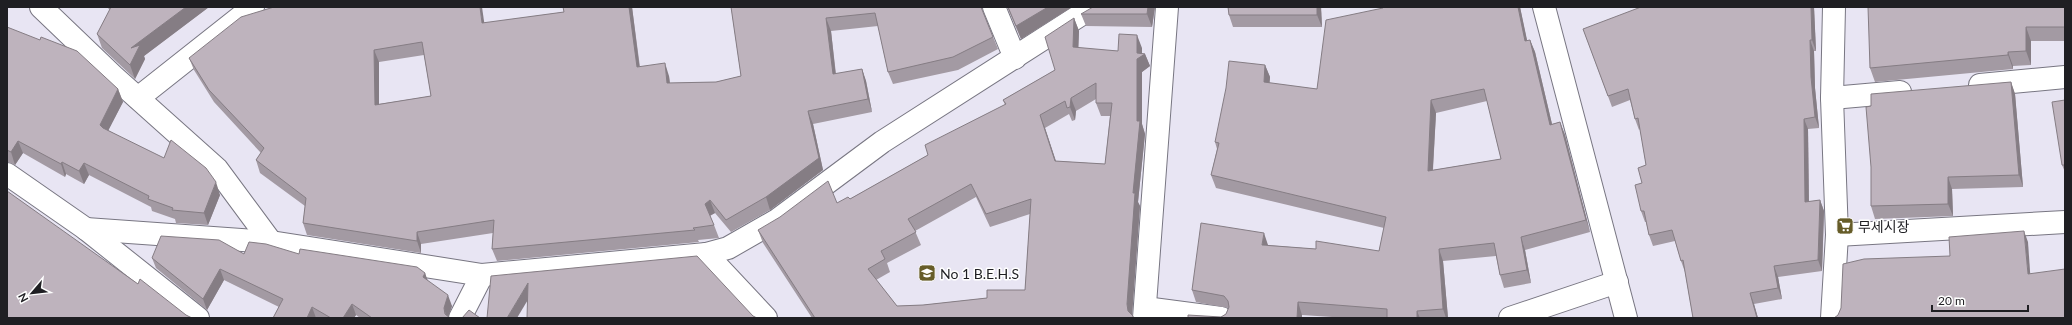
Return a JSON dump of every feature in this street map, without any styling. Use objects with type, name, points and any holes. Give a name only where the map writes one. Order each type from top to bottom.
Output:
[{"type":"street","points":[[41,7],[138,98],[217,169],[271,242]]},
{"type":"street","points":[[138,98],[253,7]]},
{"type":"street","points":[[994,7],[1015,58]]},
{"type":"street","points":[[86,229],[271,242],[482,275],[706,254],[728,248],[777,220],[882,142],[1093,7]]},
{"type":"street","points":[[1167,7],[1145,313],[1221,318]]},
{"type":"street","points":[[1544,7],[1626,318]]},
{"type":"street","points":[[1832,318],[1837,235],[1832,98],[1834,7]]},
{"type":"street","points":[[1956,87],[2065,77]]},
{"type":"street","points":[[1832,98],[1917,90]]},
{"type":"street","points":[[7,174],[86,229],[198,318]]},
{"type":"street","points":[[1837,235],[2065,222]]},
{"type":"street","points":[[706,254],[766,318]]},
{"type":"street","points":[[460,318],[482,275]]},
{"type":"street","points":[[1510,318],[1617,282]]},
{"type":"building","points":[[111,7],[186,7],[131,48],[140,45],[130,65],[97,34]]},
{"type":"building","points":[[274,7],[480,7],[482,23],[564,12],[563,7],[629,7],[637,67],[665,63],[667,83],[716,82],[741,76],[731,7],[981,7],[993,37],[953,57],[888,72],[875,13],[826,18],[833,74],[862,69],[868,99],[808,111],[819,158],[766,197],[726,220],[710,200],[705,204],[714,225],[693,228],[695,230],[492,249],[494,220],[417,232],[417,241],[303,223],[306,198],[256,160],[264,148],[209,90],[189,58],[241,17]],"holes":[[[422,42],[431,96],[375,105],[374,50]]]},
{"type":"building","points":[[1008,7],[1048,7],[1016,26]]},
{"type":"building","points":[[1093,7],[1148,7],[1147,14],[1081,14]]},
{"type":"building","points":[[1228,7],[1317,7],[1317,15],[1229,15]]},
{"type":"building","points":[[1518,7],[1525,41],[1530,40],[1550,125],[1560,122],[1586,220],[1521,237],[1527,270],[1500,275],[1494,243],[1439,249],[1443,309],[1417,311],[1417,318],[1387,318],[1387,309],[1298,302],[1297,318],[1188,318],[1188,315],[1221,317],[1226,314],[1229,307],[1228,301],[1224,296],[1192,290],[1201,223],[1264,233],[1262,245],[1316,249],[1316,241],[1379,251],[1386,217],[1211,175],[1219,143],[1215,142],[1226,88],[1229,61],[1265,65],[1264,82],[1317,89],[1326,20],[1383,8]],"holes":[[[1484,89],[1501,159],[1428,171],[1431,100]]]},
{"type":"building","points":[[1641,7],[1811,7],[1811,77],[1815,117],[1804,119],[1805,202],[1820,200],[1818,260],[1774,266],[1778,288],[1750,293],[1757,318],[1693,318],[1683,260],[1681,261],[1672,230],[1649,235],[1644,211],[1641,211],[1635,185],[1642,183],[1638,168],[1646,165],[1638,118],[1635,119],[1628,89],[1608,96],[1583,29]]},
{"type":"building","points":[[1868,7],[2065,7],[2065,27],[2026,27],[2026,51],[2008,52],[2008,55],[1870,68]]},
{"type":"building","points":[[1074,18],[1073,47],[1118,51],[1119,34],[1137,35],[1137,53],[1145,54],[1137,59],[1137,121],[1140,121],[1133,193],[1135,193],[1127,304],[1128,311],[1133,318],[815,318],[758,230],[780,217],[828,181],[837,203],[848,197],[850,199],[928,155],[925,145],[1006,104],[1003,100],[1055,70],[1045,37]],"holes":[[[1096,83],[1096,103],[1112,103],[1105,164],[1055,161],[1040,115],[1065,101],[1067,108],[1070,107],[1071,98]],[[971,184],[986,214],[1031,199],[1025,290],[987,290],[987,298],[923,305],[897,306],[868,269],[885,259],[881,251],[916,232],[908,219]]]},
{"type":"building","points":[[7,27],[40,40],[41,37],[77,51],[118,89],[100,125],[103,128],[164,158],[171,140],[206,168],[216,182],[204,213],[172,210],[173,208],[148,199],[149,196],[84,163],[79,171],[62,162],[61,164],[18,141],[11,152],[7,150]]},
{"type":"building","points":[[2011,82],[2019,175],[1948,177],[1948,204],[1871,206],[1871,167],[1866,107],[1871,106],[1871,94]]},
{"type":"building","points":[[2065,100],[2065,165],[2062,165],[2052,102]]},
{"type":"building","points":[[7,191],[138,284],[140,279],[186,315],[192,318],[7,318]]},
{"type":"building","points":[[2024,231],[2028,274],[2065,269],[2065,318],[1834,318],[1838,315],[1841,308],[1843,264],[1864,259],[1950,256],[1949,237]]},
{"type":"building","points":[[161,236],[219,240],[244,254],[249,242],[266,244],[299,254],[300,249],[417,267],[425,273],[423,277],[448,295],[444,308],[445,314],[450,318],[372,318],[352,304],[343,318],[331,318],[312,307],[307,318],[273,318],[283,299],[220,269],[203,299],[152,258]]},
{"type":"building","points":[[697,256],[753,316],[757,318],[527,318],[528,283],[507,318],[487,318],[491,276]]},
{"type":"building","points":[[469,310],[480,318],[462,318]]},
{"type":"place","name":"무세시장","points":[[1845,226]]},
{"type":"place","name":"No 1 B.E.H.S","points":[[927,273]]}]
